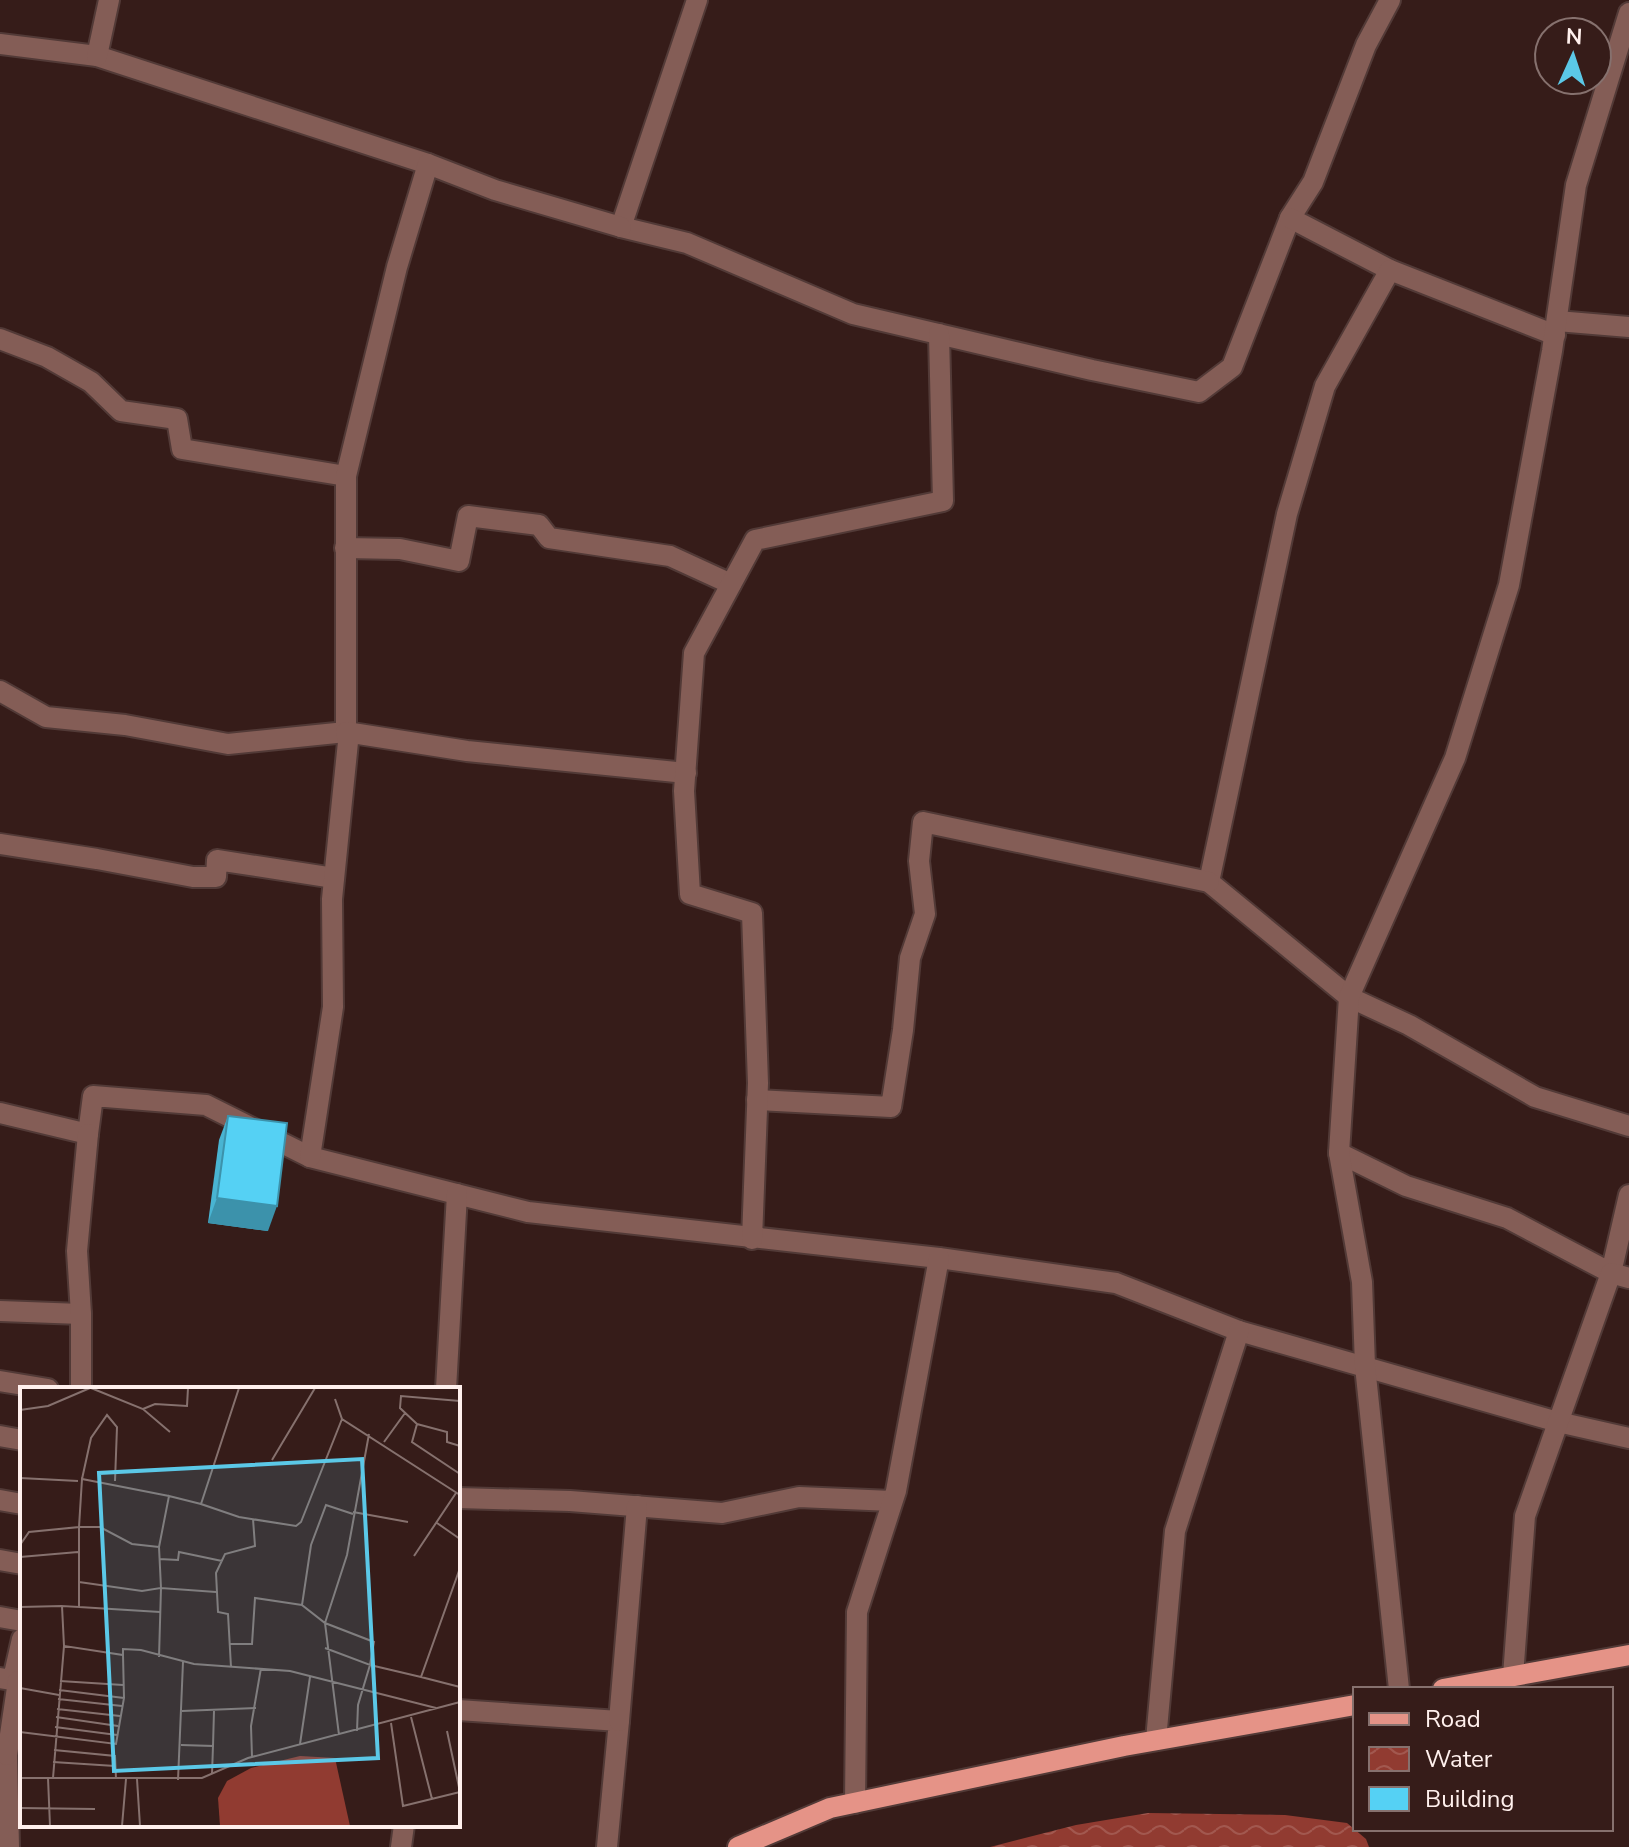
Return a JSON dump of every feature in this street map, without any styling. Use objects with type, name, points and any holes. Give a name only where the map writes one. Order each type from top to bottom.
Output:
[{"type":"main road","points":[[1454,1687],[1629,1655]]},
{"type":"main road","points":[[738,1847],[830,1808],[1156,1740],[1353,1705]]},
{"type":"street","points":[[97,56],[109,0]]},
{"type":"street","points":[[621,227],[697,0]]},
{"type":"street","points":[[0,44],[97,56],[428,164],[495,190],[687,243],[853,314],[1199,392],[1232,367],[1290,218],[1313,182],[1366,45],[1390,0]]},
{"type":"street","points":[[1399,1687],[1365,1366],[1362,1282],[1339,1153],[1349,997],[1455,758],[1509,585],[1556,328],[1576,185],[1629,13]]},
{"type":"street","points":[[310,1157],[333,1007],[332,899],[348,742],[346,476],[397,267],[428,164]]},
{"type":"street","points":[[1290,218],[1390,270],[1556,328],[1629,327]]},
{"type":"street","points":[[1209,882],[1287,514],[1325,386],[1390,270]]},
{"type":"street","points":[[752,1239],[757,1100],[752,913],[690,894],[684,791],[694,653],[755,540],[943,501],[939,334]]},
{"type":"street","points":[[0,339],[47,357],[91,382],[121,411],[177,419],[182,449],[346,476]]},
{"type":"street","points":[[345,548],[400,549],[459,561],[468,516],[539,525],[549,538],[670,556],[731,584]]},
{"type":"street","points":[[0,691],[46,717],[125,725],[228,744],[346,732],[467,751],[686,773]]},
{"type":"street","points":[[757,1100],[891,1107],[910,958],[925,914],[919,861],[923,822],[1209,882],[1349,997],[1409,1025],[1535,1097],[1629,1126]]},
{"type":"street","points":[[0,844],[193,877],[216,877],[217,860],[334,878]]},
{"type":"street","points":[[81,1387],[77,1251],[93,1096],[206,1105],[310,1157],[528,1212],[939,1258],[1116,1283],[1239,1331],[1558,1422],[1629,1438]]},
{"type":"street","points":[[0,1113],[88,1134]]},
{"type":"street","points":[[1339,1153],[1406,1186],[1507,1218],[1620,1276]]},
{"type":"street","points":[[446,1387],[457,1194]]},
{"type":"street","points":[[1513,1676],[1525,1516],[1558,1422],[1620,1276],[1629,1195]]},
{"type":"street","points":[[855,1803],[857,1612],[892,1501],[939,1258]]},
{"type":"street","points":[[0,1311],[81,1314]]},
{"type":"street","points":[[1156,1740],[1175,1531],[1239,1331]]},
{"type":"street","points":[[0,1381],[36,1387]]},
{"type":"street","points":[[0,1436],[20,1440]]},
{"type":"street","points":[[460,1498],[570,1501],[722,1513],[799,1497],[892,1501]]},
{"type":"street","points":[[0,1500],[20,1504]]},
{"type":"street","points":[[607,1847],[637,1506]]},
{"type":"street","points":[[0,1560],[20,1564]]},
{"type":"street","points":[[0,1617],[20,1621]]},
{"type":"street","points":[[9,1847],[4,1814],[4,1755],[9,1679],[15,1670],[20,1648]]},
{"type":"street","points":[[460,1710],[619,1721]]},
{"type":"street","points":[[401,1847],[404,1827]]},
{"type":"water","points":[[1148,1813],[1285,1815],[1347,1823],[1366,1839],[1369,1847],[990,1847],[1076,1825]]},
{"type":"building","points":[[228,1116],[287,1123],[277,1206],[217,1198]]}]
